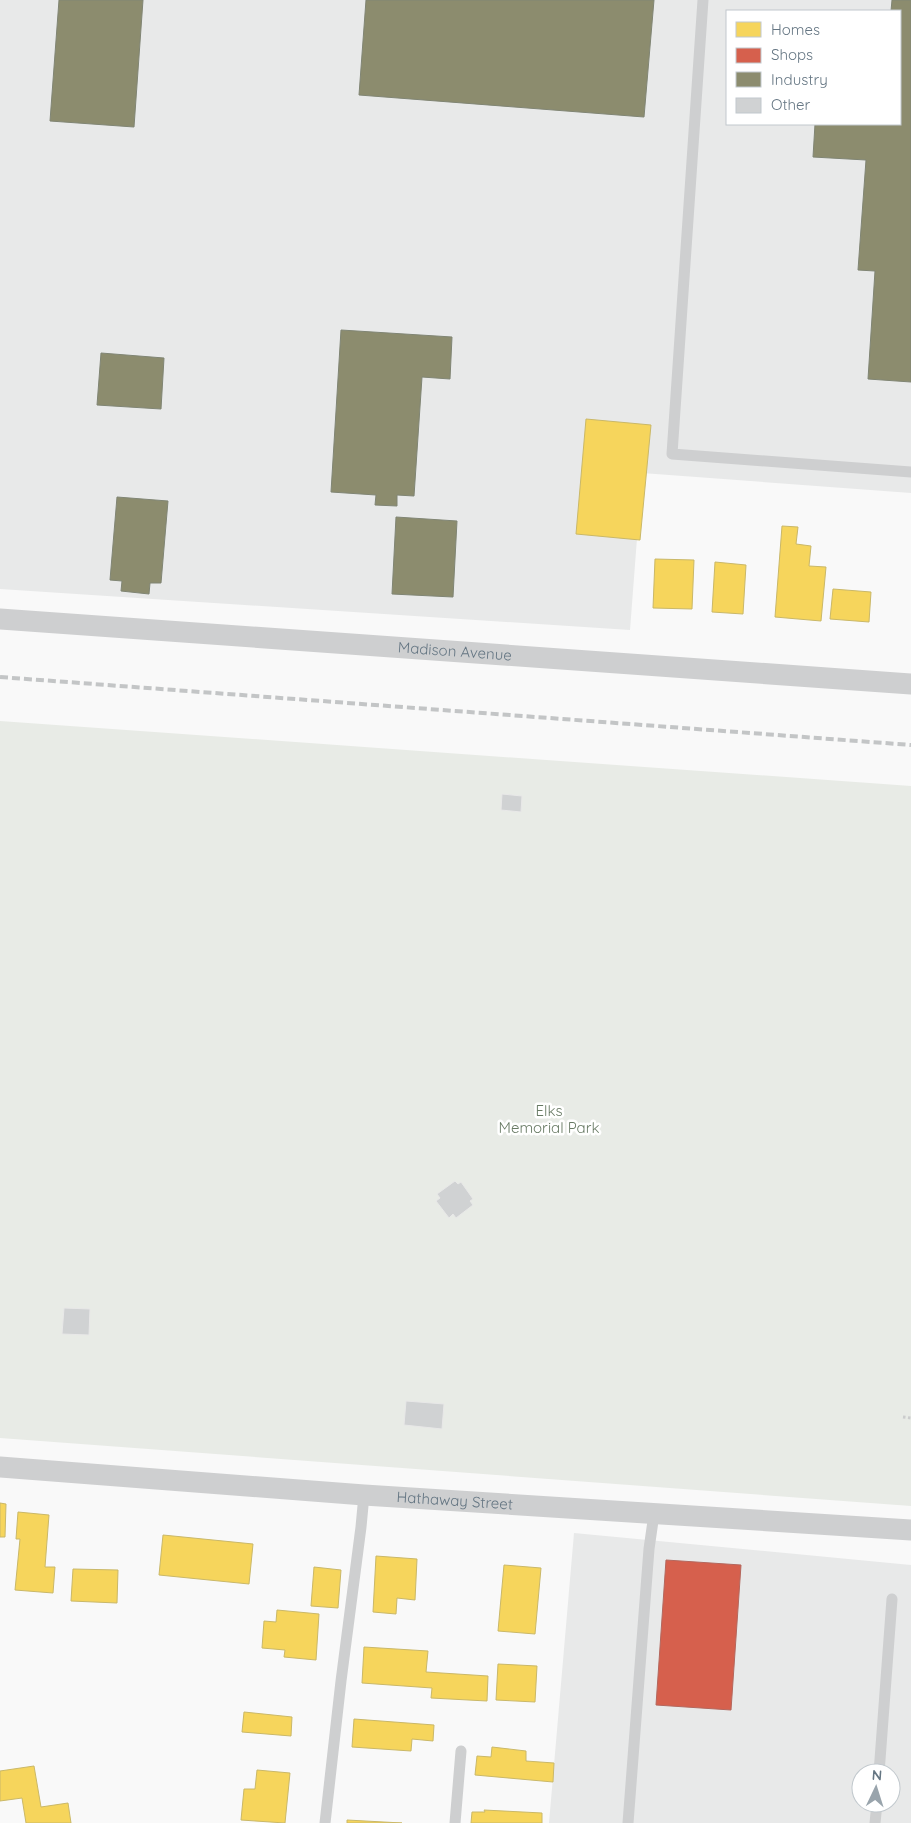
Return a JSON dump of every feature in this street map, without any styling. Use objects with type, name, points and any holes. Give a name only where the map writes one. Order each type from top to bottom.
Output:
[{"type":"street","name":"Madison Avenue","points":[[0,619],[911,684]]},
{"type":"street","name":"Hathaway Street","points":[[0,1467],[364,1495],[911,1530]]},
{"type":"lane","points":[[703,0],[672,454],[911,472]]},
{"type":"lane","points":[[325,1823],[340,1680],[364,1495]]},
{"type":"lane","points":[[628,1823],[649,1549],[654,1514]]},
{"type":"lane","points":[[880,1763],[892,1599]]},
{"type":"lane","points":[[455,1823],[461,1751]]},
{"type":"path","points":[[903,1417],[911,1418]]},
{"type":"shaded area","points":[[0,0],[911,0],[911,493],[642,473],[630,630],[0,589]]},
{"type":"shaded area","points":[[574,1533],[911,1565],[911,1823],[549,1823]]},
{"type":"green space","name":"Elks Memorial Park","points":[[0,721],[911,786],[911,1506],[0,1438]]},
{"type":"building: Homes","points":[[586,419],[651,425],[640,540],[576,534]]},
{"type":"building: Homes","points":[[782,526],[798,527],[796,544],[811,546],[809,566],[826,567],[821,621],[775,617]]},
{"type":"building: Homes","points":[[655,559],[694,560],[692,609],[653,608]]},
{"type":"building: Homes","points":[[715,562],[746,565],[743,614],[712,612]]},
{"type":"building: Homes","points":[[833,589],[871,592],[869,622],[830,619]]},
{"type":"building: Homes","points":[[0,1503],[6,1504],[5,1537],[0,1537]]},
{"type":"building: Homes","points":[[18,1512],[49,1515],[45,1567],[55,1567],[53,1593],[15,1590],[20,1539],[16,1539]]},
{"type":"building: Homes","points":[[163,1535],[253,1544],[249,1584],[159,1575]]},
{"type":"building: Homes","points":[[376,1556],[417,1559],[415,1600],[397,1598],[396,1614],[373,1612]]},
{"type":"building: Homes","points":[[504,1565],[541,1568],[535,1634],[498,1631]]},
{"type":"building: Homes","points":[[314,1567],[341,1570],[338,1608],[311,1606]]},
{"type":"building: Homes","points":[[73,1569],[118,1570],[117,1603],[71,1601]]},
{"type":"building: Homes","points":[[277,1610],[319,1614],[316,1660],[284,1657],[285,1650],[262,1648],[264,1621],[276,1622]]},
{"type":"building: Homes","points":[[364,1647],[428,1651],[426,1672],[488,1676],[487,1701],[431,1698],[432,1688],[362,1683]]},
{"type":"building: Homes","points":[[498,1664],[537,1666],[535,1702],[496,1700]]},
{"type":"building: Homes","points":[[244,1712],[292,1717],[291,1736],[242,1732]]},
{"type":"building: Homes","points":[[354,1719],[434,1725],[433,1741],[412,1739],[411,1751],[352,1747]]},
{"type":"building: Homes","points":[[492,1747],[526,1751],[526,1761],[554,1763],[553,1782],[475,1775],[477,1756],[491,1757]]},
{"type":"building: Homes","points":[[34,1766],[41,1807],[68,1803],[71,1823],[26,1823],[22,1798],[0,1801],[0,1771]]},
{"type":"building: Homes","points":[[257,1770],[290,1773],[285,1823],[241,1820],[244,1789],[255,1789]]},
{"type":"building: Homes","points":[[484,1810],[542,1813],[542,1823],[471,1823],[472,1812],[485,1812]]},
{"type":"building: Homes","points":[[347,1820],[402,1823],[347,1823]]},
{"type":"building: Shops","points":[[666,1560],[741,1565],[731,1710],[656,1705]]},
{"type":"building: Industry","points":[[59,0],[143,0],[134,127],[50,121]]},
{"type":"building: Industry","points":[[366,0],[654,0],[644,117],[359,95]]},
{"type":"building: Industry","points":[[892,0],[911,0],[911,382],[868,379],[875,271],[858,270],[866,160],[813,157],[815,125],[901,125],[901,10],[891,10]]},
{"type":"building: Industry","points":[[341,330],[452,337],[450,379],[422,377],[414,496],[397,495],[397,506],[375,505],[376,495],[331,492]]},
{"type":"building: Industry","points":[[101,353],[164,358],[161,409],[97,405]]},
{"type":"building: Industry","points":[[117,497],[168,501],[161,583],[150,583],[149,594],[121,591],[122,581],[110,580]]},
{"type":"building: Industry","points":[[396,517],[457,521],[453,597],[392,594]]},
{"type":"building: Other","points":[[502,794],[522,796],[521,812],[501,810]]},
{"type":"building: Other","points":[[455,1181],[458,1184],[461,1182],[473,1199],[470,1201],[473,1205],[456,1218],[453,1214],[449,1218],[436,1201],[440,1198],[437,1194]]},
{"type":"building: Other","points":[[64,1308],[90,1309],[89,1335],[62,1334]]},
{"type":"building: Other","points":[[406,1401],[444,1404],[442,1429],[404,1425]]},
{"type":"railway","points":[[0,677],[911,745]]}]
